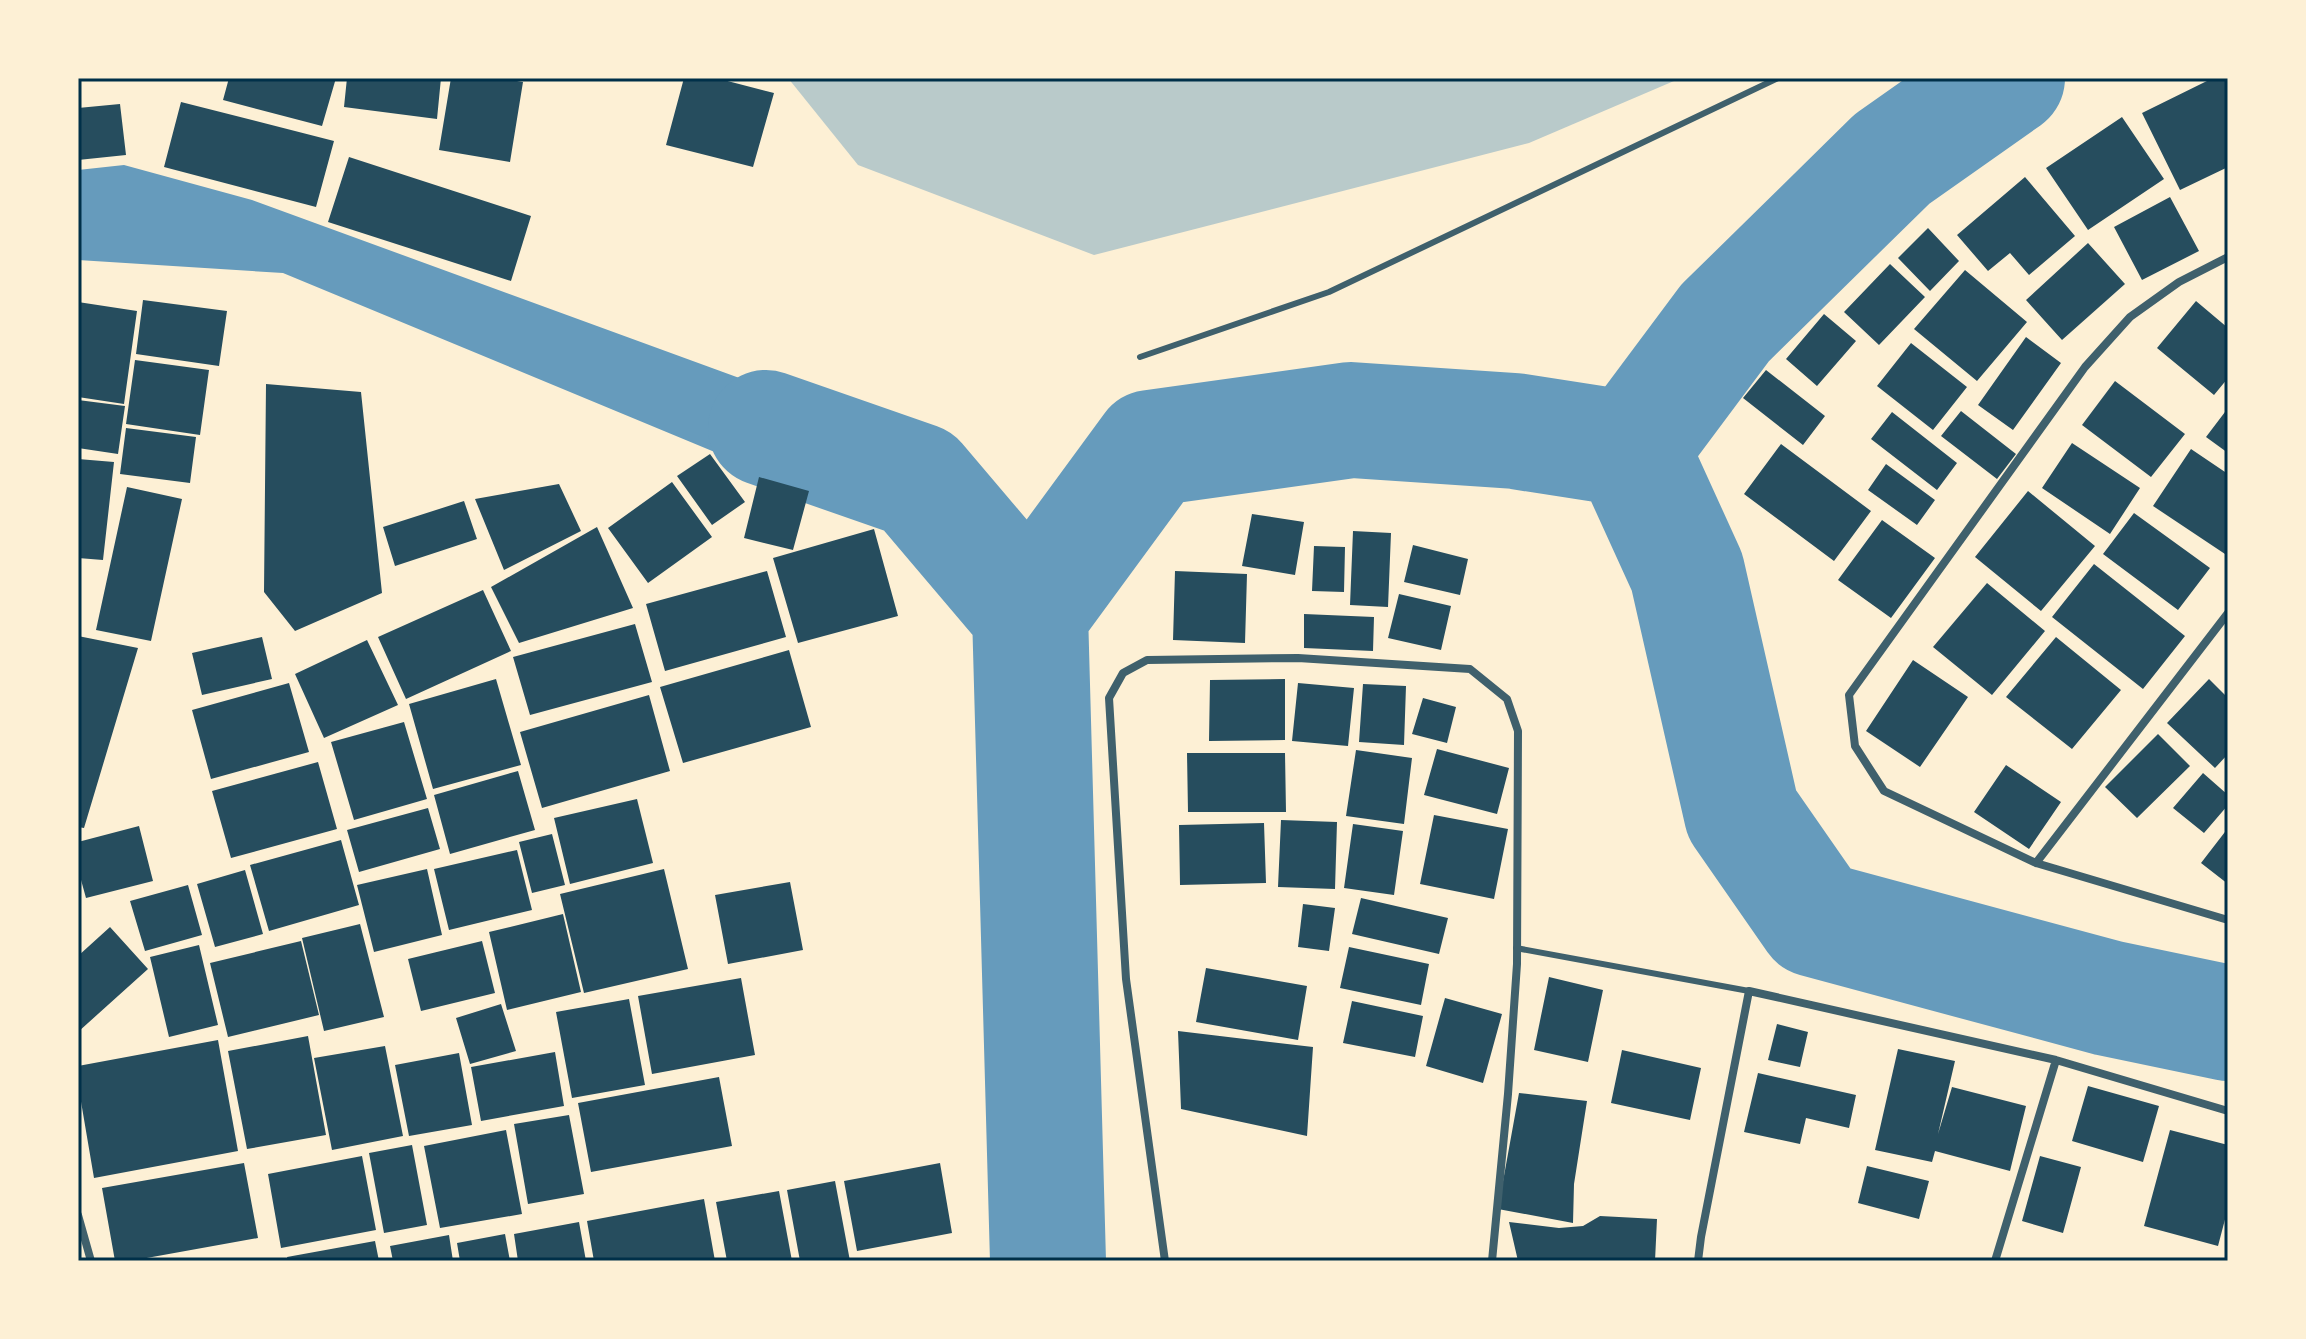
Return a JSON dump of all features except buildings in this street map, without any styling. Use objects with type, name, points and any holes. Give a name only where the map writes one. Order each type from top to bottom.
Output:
[{"type":"street","points":[[2228,257],[2179,282],[2130,317],[2085,367],[1849,695],[1855,746],[1884,791],[2036,863],[2228,920]]},
{"type":"street","points":[[2036,863],[2228,613]]},
{"type":"street","points":[[1165,1261],[1126,979],[1109,698],[1123,673],[1147,660],[1298,658],[1470,669],[1507,699],[1518,731],[1516,948],[1508,1094],[1492,1261]]},
{"type":"street","points":[[1698,1261],[1749,991],[2056,1060],[2228,1111]]},
{"type":"street","points":[[1995,1261],[2056,1060]]},
{"type":"street","points":[[78,1215],[91,1261]]},
{"type":"lane","points":[[1140,357],[1329,292],[1778,78]]},
{"type":"lane","points":[[1516,948],[1749,991]]},
{"type":"shaded area","points":[[788,78],[1681,78],[1529,143],[1094,255],[858,165]]},
{"type":"water","points":[[124,165],[252,200],[920,444],[918,481],[880,523],[283,273],[78,260],[78,170]]},
{"type":"waterway","points":[[1631,449],[1725,323],[1892,159],[2007,78]]},
{"type":"waterway","points":[[1030,613],[1151,448],[1351,420],[1515,431],[1631,449]]},
{"type":"waterway","points":[[766,428],[918,481],[1030,613]]},
{"type":"waterway","points":[[1631,449],[1687,572],[1742,814],[1815,919],[2108,998],[2228,1023]]},
{"type":"waterway","points":[[1030,613],[1048,1261]]}]
